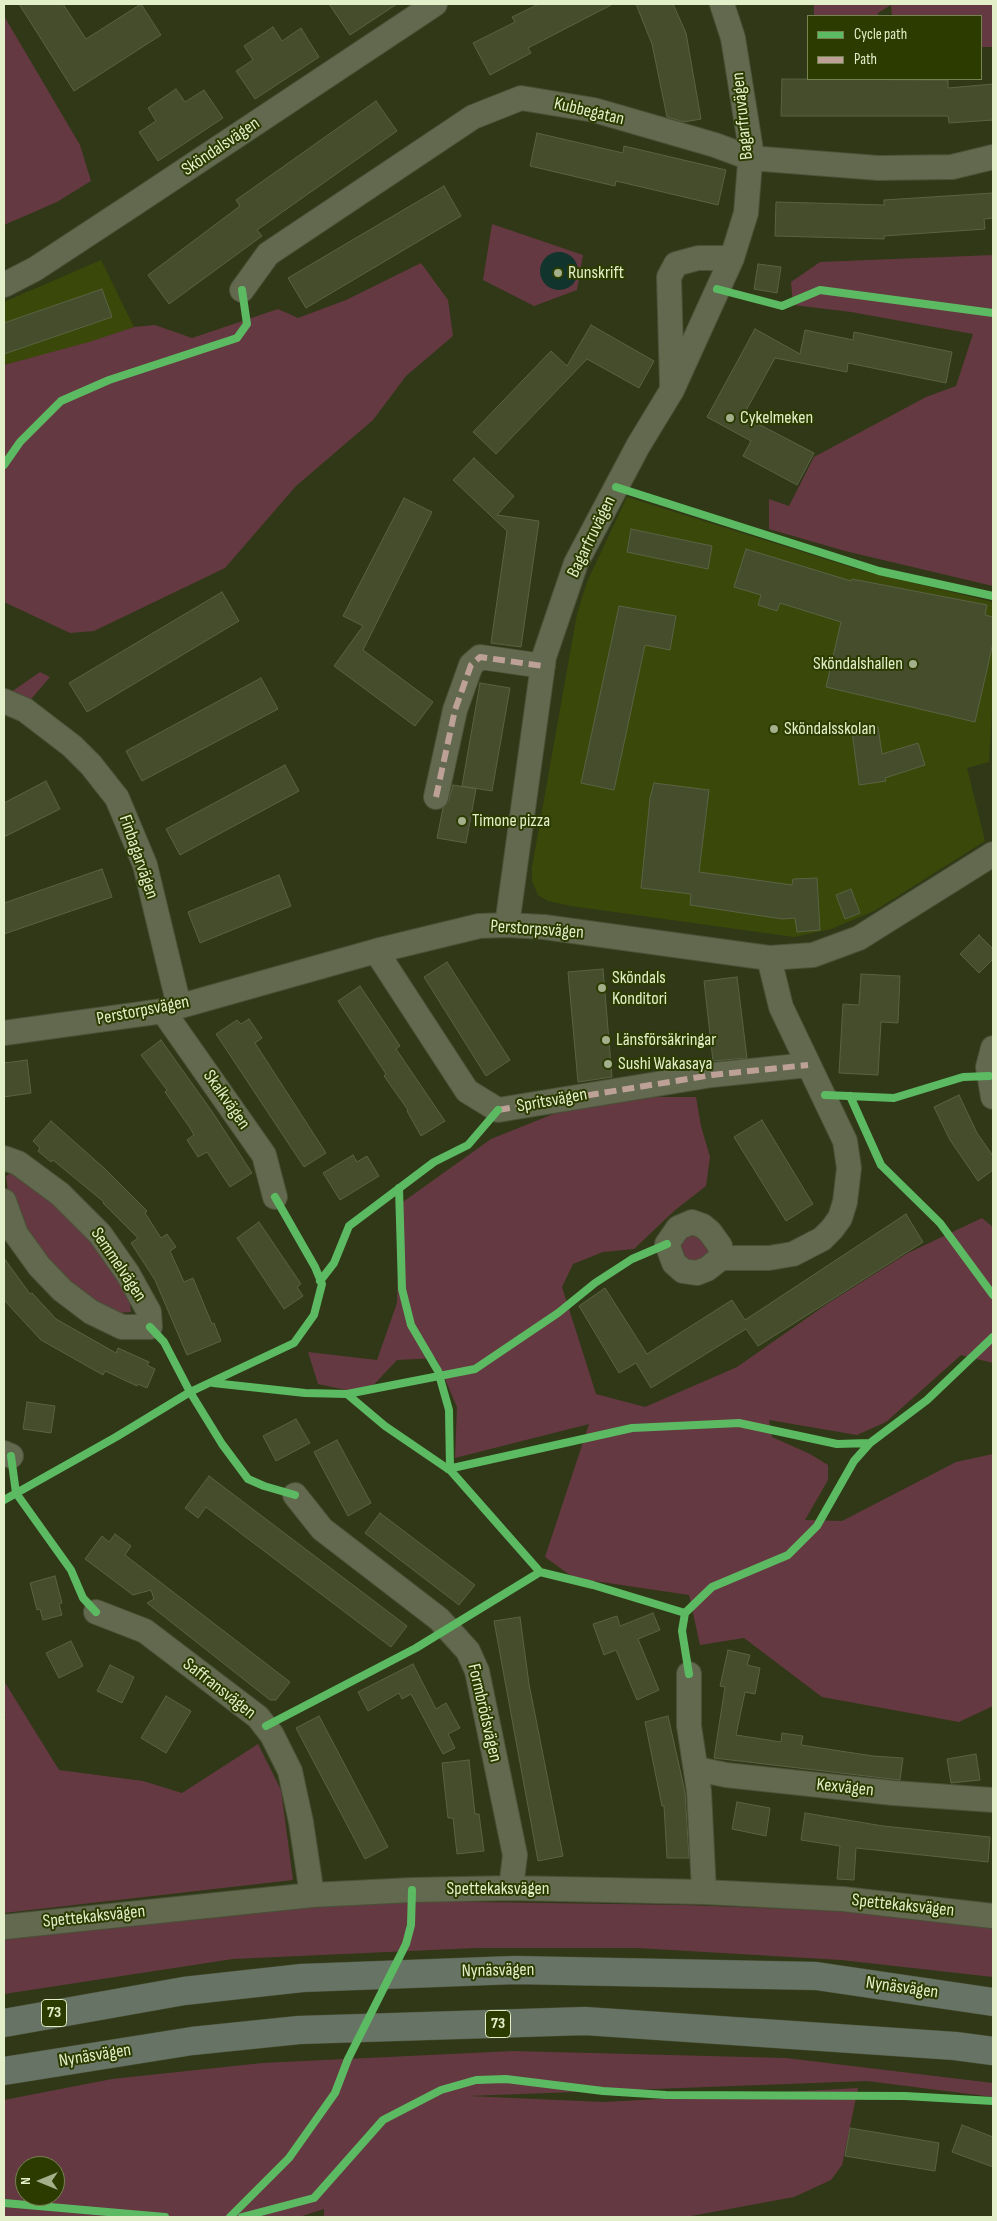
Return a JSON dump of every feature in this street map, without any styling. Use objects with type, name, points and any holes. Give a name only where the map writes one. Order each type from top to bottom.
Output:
[{"type":"highway","name":"Nynäsvägen","points":[[4,2023],[184,1991],[302,1978],[515,1970],[816,1976],[993,2002]]},
{"type":"highway","points":[[4,2011],[104,2004]]},
{"type":"highway","name":"Nynäsvägen","points":[[4,2071],[192,2041],[299,2030],[585,2021],[955,2046],[993,2051]]},
{"type":"highway","points":[[4,2087],[32,2080],[86,2058]]},
{"type":"street","name":"Sköndalsvägen","points":[[4,285],[35,269],[101,226],[435,4]]},
{"type":"street","name":"Bagarfruvägen","points":[[506,924],[543,666],[576,563],[638,446],[672,390],[732,258],[746,213],[750,158],[747,122],[733,38],[722,4]]},
{"type":"street","name":"Kubbegatan","points":[[242,290],[268,254],[474,117],[521,98],[594,110],[715,144],[750,158],[878,168],[952,167],[993,157]]},
{"type":"street","points":[[672,390],[669,276],[676,264],[698,258],[732,258]]},
{"type":"street","points":[[436,798],[455,710],[471,665],[480,657],[543,666]]},
{"type":"street","name":"Finbagarvägen","points":[[4,701],[25,710],[72,746],[91,765],[117,798],[145,865],[171,1008]]},
{"type":"street","name":"Perstorpsvägen","points":[[4,1033],[171,1008],[335,964],[376,951],[479,926],[506,924],[544,928],[769,958],[813,955],[859,938],[993,854]]},
{"type":"street","name":"Spritsvägen","points":[[376,951],[467,1091],[498,1110],[712,1075],[808,1065]]},
{"type":"street","points":[[720,1258],[769,1258],[793,1254],[822,1239],[832,1229],[840,1218],[845,1202],[849,1168],[845,1141],[780,1007],[769,958]]},
{"type":"street","name":"Skalkvägen","points":[[171,1008],[264,1155],[275,1196]]},
{"type":"street","points":[[993,1048],[988,1067],[993,1097]]},
{"type":"street","name":"Semmelvägen","points":[[4,1158],[18,1163],[60,1194],[100,1234],[128,1274],[149,1312],[150,1327],[122,1327],[91,1312],[62,1290],[39,1266],[16,1234],[4,1201]]},
{"type":"street","name":"Formbrödsvägen","points":[[295,1495],[322,1530],[439,1620],[468,1651],[477,1671],[515,1855],[511,1888]]},
{"type":"street","name":"Saffransvägen","points":[[96,1612],[145,1631],[258,1717],[272,1735],[290,1771],[301,1822],[312,1895]]},
{"type":"street","points":[[689,1674],[689,1726],[697,1769],[704,1892]]},
{"type":"street","name":"Kexvägen","points":[[697,1769],[726,1775],[893,1793],[993,1800]]},
{"type":"street","name":"Spettekaksvägen","points":[[4,1926],[312,1895],[511,1888],[704,1892],[843,1899],[993,1916]]},
{"type":"shaded area","points":[[814,4],[993,4],[993,47],[982,47],[982,15],[892,15],[891,5],[878,13],[878,15],[814,15]]},
{"type":"shaded area","points":[[4,16],[80,145],[91,181],[57,202],[4,225]]},
{"type":"shaded area","points":[[492,224],[583,255],[577,290],[534,306],[483,280]]},
{"type":"shaded area","points":[[993,255],[993,586],[845,551],[769,529],[769,499],[789,506],[814,457],[926,397],[956,386],[973,334],[851,312],[793,305],[791,282],[820,262]]},
{"type":"shaded area","points":[[101,260],[134,327],[89,343],[4,365],[4,302]]},
{"type":"shaded area","points":[[421,263],[448,300],[453,336],[406,376],[373,420],[296,486],[225,568],[94,631],[70,633],[4,602],[4,365],[89,342],[134,327],[155,325],[192,338],[278,309],[298,318],[346,300]]},
{"type":"shaded area","name":"Sköndalsskolan","points":[[627,497],[863,571],[993,602],[993,693],[989,762],[967,768],[985,841],[874,911],[831,929],[794,937],[571,906],[548,901],[538,895],[532,881],[532,867],[577,614],[587,582]]},
{"type":"shaded area","points":[[40,672],[50,677],[26,705],[4,697]]},
{"type":"shaded area","points":[[649,1097],[696,1097],[701,1126],[710,1157],[706,1186],[674,1211],[634,1249],[603,1252],[573,1264],[562,1287],[596,1394],[645,1407],[737,1367],[827,1304],[908,1253],[982,1218],[993,1227],[993,1363],[961,1355],[886,1422],[857,1435],[769,1420],[772,1437],[810,1454],[828,1465],[828,1480],[805,1520],[842,1521],[956,1462],[993,1454],[993,1706],[959,1722],[822,1697],[744,1638],[700,1645],[689,1595],[574,1578],[545,1557],[589,1424],[455,1458],[457,1407],[436,1358],[397,1360],[365,1394],[318,1384],[308,1352],[377,1360],[397,1303],[400,1204],[491,1139],[581,1103]]},
{"type":"shaded area","points":[[15,1171],[82,1226],[129,1297],[131,1312],[118,1313],[88,1297],[66,1277],[32,1240],[9,1199],[6,1176]]},
{"type":"shaded area","points":[[693,1233],[703,1238],[708,1248],[703,1258],[693,1263],[683,1258],[678,1248],[683,1238]]},
{"type":"shaded area","points":[[4,1681],[59,1770],[143,1781],[182,1793],[258,1744],[281,1790],[293,1880],[4,1913],[4,1719],[6,1718],[4,1715]]},
{"type":"shaded area","points":[[402,1901],[686,1905],[865,1912],[993,1927],[993,1977],[841,1960],[637,1948],[476,1948],[233,1959],[4,1994],[4,1938],[228,1914]]},
{"type":"shaded area","points":[[513,2051],[786,2058],[993,2083],[993,2097],[867,2081],[468,2096],[604,2102],[858,2088],[842,2165],[831,2180],[794,2197],[686,2217],[324,2217],[324,2209],[299,2217],[4,2216],[4,2100],[112,2079],[262,2063]]},
{"type":"water","points":[[559,252],[566,253],[572,258],[577,264],[577,278],[572,284],[566,289],[559,290],[552,289],[546,284],[541,278],[540,271],[541,264],[546,258],[552,253]]},
{"type":"building","points":[[19,4],[63,4],[86,39],[141,4],[161,35],[74,91]]},
{"type":"building","points":[[329,4],[397,4],[350,35]]},
{"type":"building","points":[[539,4],[613,4],[528,48],[531,53],[490,75],[473,43],[515,22],[512,17]]},
{"type":"building","points":[[636,4],[673,4],[686,33],[701,119],[684,122],[667,117],[652,44]]},
{"type":"building","points":[[273,27],[282,41],[301,28],[319,57],[255,99],[236,71],[253,60],[244,46]]},
{"type":"building","points":[[782,79],[948,80],[948,88],[993,84],[993,120],[949,123],[948,116],[781,116]]},
{"type":"building","points":[[176,89],[185,102],[204,90],[223,118],[158,161],[139,132],[156,121],[148,108]]},
{"type":"building","points":[[376,101],[397,131],[257,230],[262,236],[169,304],[148,275],[240,206],[236,200]]},
{"type":"building","points":[[537,133],[623,153],[624,146],[726,170],[718,205],[616,181],[615,186],[530,166]]},
{"type":"building","points":[[444,186],[461,216],[306,308],[288,278]]},
{"type":"building","points":[[993,193],[993,218],[984,219],[985,229],[884,236],[884,239],[775,236],[776,202],[884,205],[884,200]]},
{"type":"building","points":[[758,264],[781,267],[777,293],[754,289]]},
{"type":"building","points":[[102,289],[112,317],[4,354],[4,323]]},
{"type":"building","points":[[591,325],[654,361],[639,388],[587,359],[496,454],[473,432],[551,351],[567,366]]},
{"type":"building","points":[[755,329],[800,354],[805,330],[853,340],[854,332],[952,352],[946,383],[848,363],[847,372],[775,358],[743,416],[814,453],[797,485],[743,456],[751,441],[707,417]]},
{"type":"building","points":[[474,458],[514,496],[497,515],[539,521],[521,647],[491,643],[507,531],[453,480]]},
{"type":"building","points":[[404,498],[432,512],[363,650],[433,702],[415,726],[334,666],[363,626],[343,616]]},
{"type":"building","points":[[631,529],[712,546],[708,569],[627,552]]},
{"type":"building","points":[[746,549],[851,581],[852,579],[987,605],[985,615],[993,617],[993,643],[975,722],[826,687],[841,622],[780,603],[777,611],[758,605],[761,595],[734,587]]},
{"type":"building","points":[[222,592],[239,621],[87,712],[69,683]]},
{"type":"building","points":[[619,606],[676,616],[670,650],[645,645],[614,790],[581,783]]},
{"type":"building","points":[[261,678],[278,709],[142,781],[126,751]]},
{"type":"building","points":[[480,683],[510,688],[492,791],[462,786]]},
{"type":"building","points":[[878,727],[882,754],[918,743],[925,765],[885,778],[886,781],[859,785],[852,731]]},
{"type":"building","points":[[285,765],[299,791],[180,855],[166,829]]},
{"type":"building","points":[[46,781],[60,809],[4,837],[4,803]]},
{"type":"building","points":[[654,783],[709,790],[699,872],[792,885],[793,879],[817,878],[820,930],[797,932],[795,918],[782,919],[690,905],[691,894],[641,888],[650,798]]},
{"type":"building","points":[[453,785],[476,789],[466,843],[437,838],[443,808],[449,800]]},
{"type":"building","points":[[102,869],[112,897],[4,934],[4,903]]},
{"type":"building","points":[[279,875],[291,906],[200,943],[188,912]]},
{"type":"building","points":[[851,889],[860,913],[845,919],[836,895]]},
{"type":"building","points":[[979,935],[993,949],[993,959],[979,973],[960,954]]},
{"type":"building","points":[[447,962],[510,1060],[486,1076],[424,977]]},
{"type":"building","points":[[603,969],[612,1077],[578,1082],[568,972]]},
{"type":"building","points":[[861,974],[900,976],[898,1023],[881,1022],[878,1075],[839,1073],[843,1004],[859,1005]]},
{"type":"building","points":[[737,977],[747,1058],[713,1061],[704,981]]},
{"type":"building","points":[[360,986],[400,1046],[396,1049],[445,1121],[421,1136],[408,1110],[384,1076],[386,1074],[338,1001]]},
{"type":"building","points":[[249,1019],[262,1038],[255,1043],[326,1153],[304,1167],[216,1034],[237,1020],[241,1024]]},
{"type":"building","points":[[161,1040],[213,1113],[252,1173],[230,1187],[207,1152],[198,1157],[187,1140],[194,1135],[165,1092],[167,1090],[141,1055]]},
{"type":"building","points":[[27,1060],[31,1093],[4,1097],[4,1063]]},
{"type":"building","points":[[959,1095],[977,1133],[993,1156],[993,1170],[978,1181],[950,1140],[934,1107]]},
{"type":"building","points":[[762,1120],[813,1204],[786,1221],[734,1137]]},
{"type":"building","points":[[51,1121],[104,1168],[147,1211],[145,1213],[161,1238],[167,1234],[176,1247],[170,1251],[184,1282],[193,1278],[221,1341],[187,1355],[155,1280],[131,1243],[138,1238],[104,1202],[53,1160],[51,1162],[38,1151],[40,1148],[33,1141]]},
{"type":"building","points":[[353,1155],[357,1162],[367,1156],[379,1176],[340,1200],[323,1173]]},
{"type":"building","points":[[906,1214],[923,1242],[758,1346],[746,1329],[651,1388],[636,1363],[619,1373],[579,1306],[605,1288],[647,1354],[732,1300],[745,1320]]},
{"type":"building","points":[[259,1222],[301,1284],[297,1287],[303,1296],[284,1309],[237,1238]]},
{"type":"building","points":[[4,1258],[30,1294],[32,1293],[56,1319],[116,1353],[118,1348],[149,1362],[147,1365],[155,1369],[147,1388],[138,1384],[137,1386],[105,1371],[103,1375],[41,1340],[4,1300]]},
{"type":"building","points":[[27,1402],[55,1406],[51,1433],[23,1429]]},
{"type":"building","points":[[296,1419],[310,1443],[276,1461],[263,1436]]},
{"type":"building","points":[[337,1440],[371,1503],[348,1516],[314,1452]]},
{"type":"building","points":[[209,1476],[407,1626],[391,1647],[206,1507],[198,1518],[185,1508]]},
{"type":"building","points":[[380,1513],[475,1585],[459,1605],[365,1533]]},
{"type":"building","points":[[115,1534],[131,1546],[125,1555],[290,1682],[276,1700],[270,1700],[147,1603],[154,1599],[151,1590],[133,1595],[85,1559],[102,1536],[109,1542]]},
{"type":"building","points":[[55,1576],[62,1603],[59,1604],[62,1615],[43,1620],[40,1609],[37,1610],[30,1583]]},
{"type":"building","points":[[653,1613],[660,1630],[638,1639],[659,1690],[637,1700],[616,1650],[604,1655],[593,1624],[617,1616],[620,1626]]},
{"type":"building","points":[[520,1617],[529,1684],[563,1856],[538,1861],[494,1621]]},
{"type":"building","points":[[71,1641],[83,1666],[59,1678],[46,1653]]},
{"type":"building","points":[[728,1650],[750,1655],[747,1665],[760,1668],[755,1694],[745,1692],[736,1735],[781,1742],[782,1733],[803,1736],[801,1745],[873,1756],[903,1758],[900,1780],[714,1758],[725,1687],[720,1686]]},
{"type":"building","points":[[413,1664],[436,1709],[446,1703],[460,1728],[448,1734],[455,1748],[443,1754],[411,1694],[402,1699],[399,1693],[368,1711],[358,1692]]},
{"type":"building","points":[[110,1665],[134,1677],[122,1703],[97,1691]]},
{"type":"building","points":[[166,1696],[191,1711],[166,1753],[141,1738]]},
{"type":"building","points":[[319,1716],[388,1847],[365,1859],[296,1728]]},
{"type":"building","points":[[668,1716],[685,1792],[689,1858],[667,1858],[664,1806],[662,1806],[645,1722]]},
{"type":"building","points":[[976,1754],[980,1780],[951,1783],[947,1759]]},
{"type":"building","points":[[469,1760],[475,1814],[479,1814],[484,1851],[457,1854],[453,1818],[448,1818],[442,1763]]},
{"type":"building","points":[[737,1802],[770,1808],[766,1836],[732,1829]]},
{"type":"building","points":[[805,1813],[883,1826],[990,1837],[988,1862],[856,1848],[854,1880],[837,1879],[840,1846],[801,1840]]},
{"type":"building","points":[[962,2125],[993,2137],[993,2167],[952,2152]]},
{"type":"building","points":[[850,2128],[939,2143],[935,2171],[845,2156]]},
{"type":"marked path","points":[[436,797],[455,710],[471,665],[480,657],[543,666]]},
{"type":"marked path","points":[[498,1110],[712,1075],[808,1065]]},
{"type":"cycle path","points":[[717,289],[782,306],[820,290],[993,313]]},
{"type":"cycle path","points":[[4,465],[20,442],[61,401],[109,380],[237,338],[247,324],[242,290]]},
{"type":"cycle path","points":[[616,487],[879,571],[993,596]]},
{"type":"cycle path","points":[[825,1095],[894,1098],[963,1077],[989,1076]]},
{"type":"cycle path","points":[[850,1096],[881,1165],[940,1223],[993,1295]]},
{"type":"cycle path","points":[[320,1281],[334,1263],[349,1226],[434,1162],[468,1145],[498,1110]]},
{"type":"cycle path","points":[[399,1188],[402,1289],[411,1325],[438,1371],[449,1410],[450,1468]]},
{"type":"cycle path","points":[[4,1500],[116,1437],[190,1392],[294,1343],[314,1315],[322,1284],[315,1267],[275,1197]]},
{"type":"cycle path","points":[[347,1394],[475,1369],[558,1313],[595,1283],[632,1259],[667,1244]]},
{"type":"cycle path","points":[[150,1327],[164,1342],[190,1392],[222,1444],[248,1479],[295,1495]]},
{"type":"cycle path","points":[[689,1674],[682,1631],[685,1613],[712,1587],[788,1555],[817,1526],[854,1461],[870,1443],[927,1400],[993,1337]]},
{"type":"cycle path","points":[[213,1383],[305,1393],[347,1394],[385,1426],[451,1471],[540,1572]]},
{"type":"cycle path","points":[[448,1469],[632,1428],[739,1423],[837,1444],[870,1443]]},
{"type":"cycle path","points":[[11,1456],[16,1493],[71,1570],[83,1598],[96,1612]]},
{"type":"cycle path","points":[[266,1726],[416,1648],[540,1572],[593,1585],[685,1613]]},
{"type":"cycle path","points":[[230,2217],[289,2158],[335,2093],[348,2059],[406,1944],[411,1925],[412,1890]]},
{"type":"cycle path","points":[[242,2217],[314,2198],[383,2120],[441,2090],[476,2080],[506,2079],[603,2091],[666,2095],[905,2096],[993,2101]]},
{"type":"cycle path","points":[[4,2203],[165,2217]]},
{"type":"place","name":"Runskrift","points":[[558,273]]},
{"type":"place","name":"Cykelmeken","points":[[730,418]]},
{"type":"place","name":"Sköndalshallen","points":[[913,664]]},
{"type":"place","name":"Sköndalsskolan","points":[[774,729]]},
{"type":"place","name":"Timone pizza","points":[[462,821]]},
{"type":"place","name":"Sköndals Konditori","points":[[602,988]]},
{"type":"place","name":"Länsförsäkringar","points":[[606,1040]]},
{"type":"place","name":"Sushi Wakasaya","points":[[608,1064]]}]
